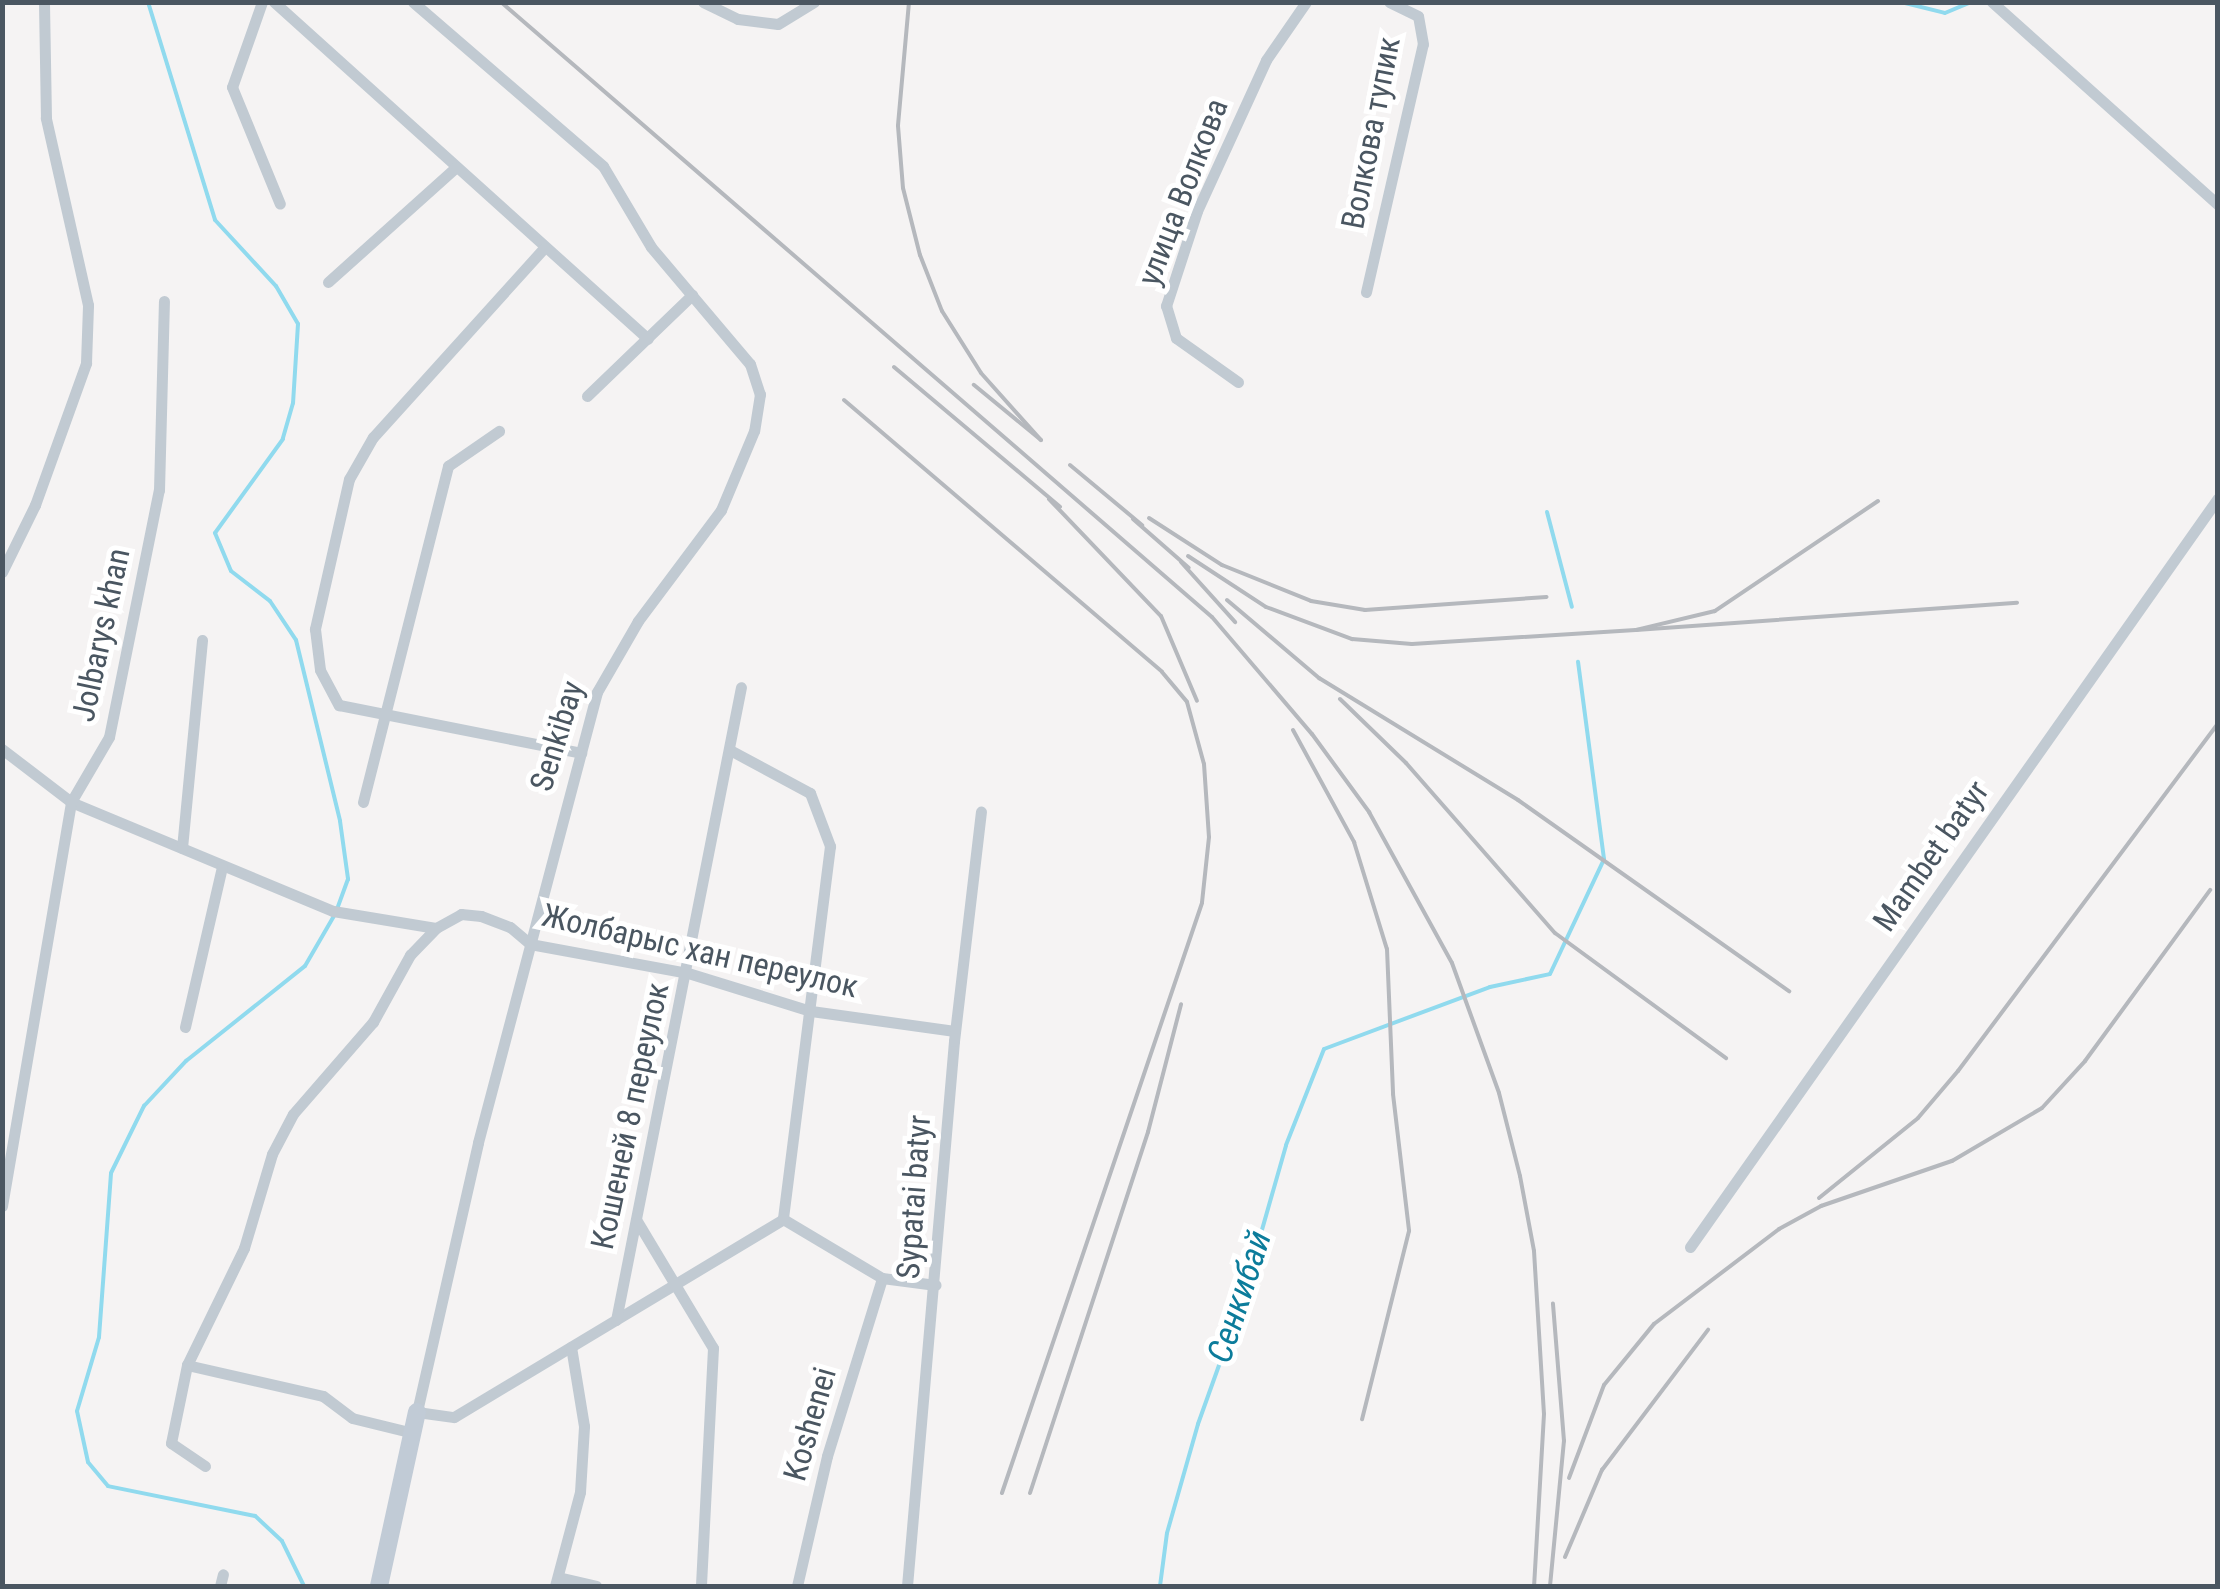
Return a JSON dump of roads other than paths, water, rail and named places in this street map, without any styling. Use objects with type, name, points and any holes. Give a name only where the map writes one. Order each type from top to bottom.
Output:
[{"type":"street","points":[[2,572],[35,505],[86,363],[88,305],[46,118],[44,2]]},
{"type":"street","points":[[262,2],[232,88],[280,204]]},
{"type":"street","points":[[274,2],[648,338]]},
{"type":"street","name":"Senkibay","points":[[379,1586],[530,944],[597,692],[638,620],[721,510],[754,431],[760,394],[750,364],[651,247],[603,166],[414,2]]},
{"type":"street","points":[[703,2],[738,18],[778,24],[814,2]]},
{"type":"street","name":"улица Волкова","points":[[1238,382],[1176,338],[1166,306],[1197,211],[1266,60],[1306,2]]},
{"type":"street","name":"Волкова тупик","points":[[1366,292],[1423,44],[1418,16],[1389,2]]},
{"type":"street","points":[[1992,2],[2218,204]]},
{"type":"street","points":[[328,282],[456,167]]},
{"type":"street","points":[[544,248],[374,437],[349,479],[315,629],[320,670],[339,705],[581,752]]},
{"type":"street","points":[[586,396],[692,295]]},
{"type":"street","name":"Jolbarys khan","points":[[2,1206],[71,802],[110,737],[159,490],[164,301]]},
{"type":"street","points":[[363,802],[448,466],[499,430]]},
{"type":"street","name":"Mambet batyr","points":[[1690,1246],[2218,498]]},
{"type":"street","points":[[182,848],[202,640]]},
{"type":"street","name":"Кошеней 8 переулок","points":[[616,1320],[688,973],[741,687]]},
{"type":"street","name":"Жолбарыс хан переулок","points":[[2,749],[71,802],[333,911],[436,928],[461,914],[480,916],[510,927],[530,944],[688,973],[811,1011],[955,1031]]},
{"type":"street","points":[[730,750],[810,792],[830,846],[784,1219]]},
{"type":"street","name":"Sypatai batyr","points":[[908,1586],[955,1031],[981,812]]},
{"type":"street","points":[[185,1027],[222,867]]},
{"type":"street","points":[[205,1466],[171,1443],[187,1365],[244,1248],[272,1154],[293,1114],[373,1022],[410,955],[436,928]]},
{"type":"street","points":[[784,1219],[882,1278],[936,1285]]},
{"type":"street","points":[[417,1412],[454,1418],[784,1219]]},
{"type":"street","points":[[636,1220],[713,1348],[716,1370],[702,1586]]},
{"type":"street","name":"Koshenei","points":[[798,1586],[827,1456],[882,1278]]},
{"type":"street","points":[[571,1347],[584,1426],[580,1492],[557,1582],[596,1586]]},
{"type":"street","points":[[187,1365],[323,1396],[352,1418],[414,1433]]},
{"type":"waterway","points":[[148,2],[215,220],[276,286],[298,324],[293,403],[283,439],[215,533],[231,571],[270,601],[296,640],[340,821],[348,879],[338,907]]},
{"type":"waterway","points":[[1901,2],[1945,13],[1971,2]]},
{"type":"waterway","points":[[1547,512],[1572,607]]},
{"type":"waterway","name":"Сенкибай","points":[[1160,1586],[1167,1533],[1198,1424],[1240,1307],[1286,1145],[1324,1049],[1490,987],[1550,974],[1604,859],[1578,662]]},
{"type":"waterway","points":[[304,1586],[282,1541],[255,1516],[108,1486],[88,1462],[77,1411],[99,1337],[111,1173],[144,1106],[186,1061],[305,966],[334,916]]},
{"type":"railway","points":[[501,2],[1212,617],[1312,734],[1369,812],[1452,963],[1499,1093],[1520,1176],[1534,1251],[1544,1414],[1534,1586]]},
{"type":"railway","points":[[909,2],[898,126],[903,188],[920,255],[942,311],[981,373],[1041,440],[974,385]]},
{"type":"railway","points":[[894,367],[1060,507]]},
{"type":"railway","points":[[844,400],[1162,672],[1187,702],[1204,764],[1209,837],[1202,903],[1002,1493]]},
{"type":"railway","points":[[1070,465],[1142,525]]},
{"type":"railway","points":[[1049,499],[1161,616],[1197,701]]},
{"type":"railway","points":[[1878,501],[1715,611],[1636,630],[2017,603]]},
{"type":"railway","points":[[1149,518],[1222,565],[1311,601],[1365,610],[1547,597]]},
{"type":"railway","points":[[1133,519],[1189,568]]},
{"type":"railway","points":[[1188,556],[1266,607],[1352,639],[1412,644],[1636,630]]},
{"type":"railway","points":[[1181,562],[1235,622]]},
{"type":"railway","points":[[1227,600],[1319,678],[1518,800],[1789,991]]},
{"type":"railway","points":[[1340,699],[1406,763],[1555,933],[1726,1058]]},
{"type":"railway","points":[[1819,1198],[1918,1118],[1958,1071],[2218,724]]},
{"type":"railway","points":[[1293,730],[1354,842],[1387,949],[1393,1094],[1409,1231],[1362,1419]]},
{"type":"railway","points":[[1569,1478],[1604,1385],[1654,1324],[1779,1229],[1821,1206],[1952,1161],[2042,1108],[2085,1061],[2210,890]]},
{"type":"railway","points":[[1030,1493],[1148,1132],[1181,1004]]},
{"type":"railway","points":[[1550,1586],[1564,1441],[1553,1303]]},
{"type":"railway","points":[[1565,1557],[1602,1470],[1708,1330]]}]
